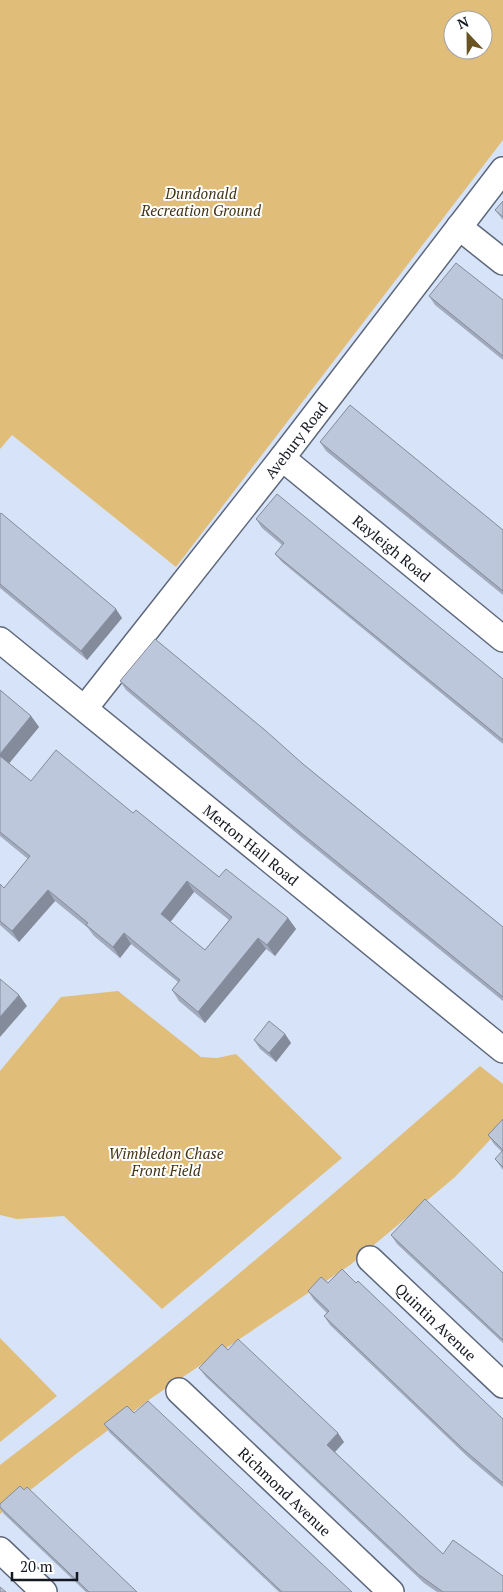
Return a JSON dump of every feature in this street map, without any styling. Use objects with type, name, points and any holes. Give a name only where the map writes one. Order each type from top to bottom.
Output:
[{"type":"street","name":"Avebury Road","points":[[85,708],[282,458],[503,170]]},
{"type":"street","points":[[459,226],[503,262]]},
{"type":"street","name":"Rayleigh Road","points":[[282,458],[503,639]]},
{"type":"street","name":"Merton Hall Road","points":[[0,640],[503,1050]]},
{"type":"street","name":"Quintin Avenue","points":[[370,1259],[503,1385]]},
{"type":"street","name":"Richmond Avenue","points":[[179,1391],[391,1592]]},
{"type":"street","points":[[0,1550],[44,1592]]},
{"type":"green space","name":"Dundonald Recreation Ground","points":[[0,0],[503,0],[503,140],[176,567],[12,435],[0,449]]},
{"type":"green space","name":"Wimbledon Chase Front Field","points":[[118,991],[201,1057],[217,1058],[236,1054],[342,1158],[162,1309],[64,1216],[17,1219],[0,1215],[0,1071],[61,997]]},
{"type":"green space","points":[[480,1066],[503,1084],[503,1126],[455,1177],[350,1265],[153,1397],[0,1514],[0,1465],[184,1320]]},
{"type":"green space","points":[[0,1338],[57,1396],[0,1442]]},
{"type":"building","points":[[503,201],[503,217],[495,210]]},
{"type":"building","points":[[456,263],[503,300],[503,356],[429,296]]},
{"type":"building","points":[[350,405],[503,530],[503,591],[320,442]]},
{"type":"building","points":[[277,494],[503,679],[503,740],[275,554],[284,543],[256,519]]},
{"type":"building","points":[[1,513],[116,609],[81,651],[0,584]]},
{"type":"building","points":[[155,639],[303,764],[503,927],[503,997],[294,827],[120,681]]},
{"type":"building","points":[[0,690],[31,716],[0,754]]},
{"type":"building","points":[[56,750],[133,813],[136,810],[219,877],[226,869],[288,918],[267,945],[258,938],[198,1012],[172,990],[180,980],[124,933],[113,947],[86,925],[88,923],[48,890],[12,931],[0,921],[0,884],[4,888],[30,856],[0,832],[0,756],[31,781]],"holes":[[[187,881],[232,917],[205,950],[161,914]]]},
{"type":"building","points":[[0,979],[19,995],[0,1017]]},
{"type":"building","points":[[269,1021],[285,1034],[269,1053],[254,1040]]},
{"type":"building","points":[[503,1119],[503,1150],[488,1135]]},
{"type":"building","points":[[503,1150],[503,1167],[495,1159]]},
{"type":"building","points":[[425,1199],[503,1273],[503,1340],[391,1235]]},
{"type":"building","points":[[342,1269],[356,1283],[358,1281],[503,1419],[503,1483],[463,1449],[324,1316],[329,1311],[308,1291],[321,1277],[328,1283]]},
{"type":"building","points":[[238,1339],[338,1433],[327,1445],[443,1554],[453,1540],[503,1576],[503,1592],[443,1592],[418,1574],[199,1368],[222,1344],[228,1350]]},
{"type":"building","points":[[148,1401],[352,1592],[282,1592],[104,1424],[127,1406],[134,1413]]},
{"type":"building","points":[[20,1486],[24,1490],[27,1487],[137,1592],[89,1592],[0,1507],[0,1504]]}]
